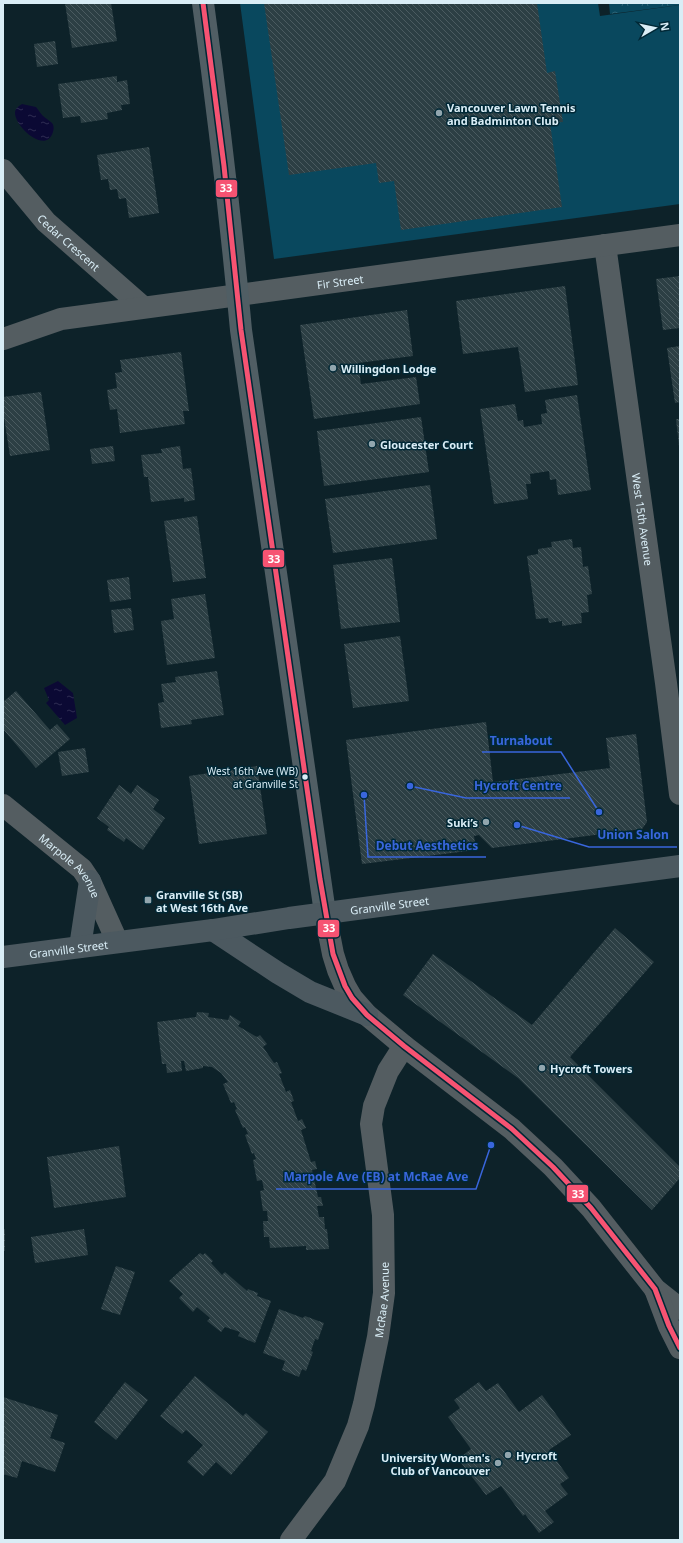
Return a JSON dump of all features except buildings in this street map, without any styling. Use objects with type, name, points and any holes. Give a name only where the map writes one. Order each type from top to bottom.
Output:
[{"type":"highway","name":"Granville Street","points":[[3,957],[213,930],[325,913],[680,866]]},
{"type":"highway","points":[[80,946],[90,881]]},
{"type":"highway","points":[[213,930],[278,973],[310,992],[367,1015]]},
{"type":"main road","points":[[203,3],[222,142],[241,330],[325,913]]},
{"type":"street","name":"Cedar Crescent","points":[[3,170],[46,222],[143,307]]},
{"type":"street","name":"Fir Street","points":[[3,339],[61,319],[680,235]]},
{"type":"street","name":"West 15th Avenue","points":[[605,245],[680,794]]},
{"type":"street","name":"Marpole Avenue","points":[[3,805],[82,869],[90,881],[117,942]]},
{"type":"street","points":[[325,913],[333,954],[338,970],[352,998],[367,1015],[404,1046],[512,1129],[553,1167],[591,1208],[655,1289],[680,1309]]},
{"type":"street","name":"McRae Avenue","points":[[290,1540],[334,1481],[358,1426],[364,1404],[378,1337],[384,1293],[384,1215],[371,1124],[374,1106],[388,1071],[404,1046]]},
{"type":"street","points":[[655,1289],[668,1326],[680,1348]]},
{"type":"green space","name":"Vancouver Lawn Tennis and Badminton Club","points":[[240,3],[598,3],[600,16],[680,5],[680,204],[274,259]]},
{"type":"green space","points":[[609,3],[680,3],[680,5],[610,14]]},
{"type":"water","points":[[22,104],[36,107],[44,117],[52,123],[54,130],[49,138],[44,141],[38,140],[25,131],[20,125],[16,119],[15,111],[18,106]]},
{"type":"water","points":[[58,681],[73,693],[77,718],[65,725],[46,703],[49,700],[44,688]]},
{"type":"transit line","name":"33","points":[[203,3],[224,166],[241,330],[320,879],[333,954],[345,986],[352,998],[367,1015],[404,1046],[512,1129],[553,1167],[591,1208],[655,1289],[669,1326],[680,1348]]},
{"type":"place","name":"Vancouver Lawn Tennis and Badminton Club","points":[[439,113]]},
{"type":"place","name":"Willingdon Lodge","points":[[333,368]]},
{"type":"place","name":"Gloucester Court","points":[[372,444]]},
{"type":"place","name":"West 16th Ave (WB) at Granville St","points":[[305,777]]},
{"type":"place","name":"Hycroft Centre","points":[[410,786]]},
{"type":"place","name":"Debut Aesthetics","points":[[364,795]]},
{"type":"place","name":"Turnabout","points":[[599,812]]},
{"type":"place","name":"Suki’s","points":[[486,822]]},
{"type":"place","name":"Union Salon","points":[[517,825]]},
{"type":"place","name":"Granville St (SB) at West 16th Ave","points":[[148,900]]},
{"type":"place","name":"Hycroft Towers","points":[[542,1068]]},
{"type":"place","name":"Marpole Ave (EB) at McRae Ave","points":[[491,1145]]},
{"type":"place","name":"Hycroft","points":[[508,1455]]},
{"type":"place","name":"University Women's Club of Vancouver","points":[[498,1463]]}]
